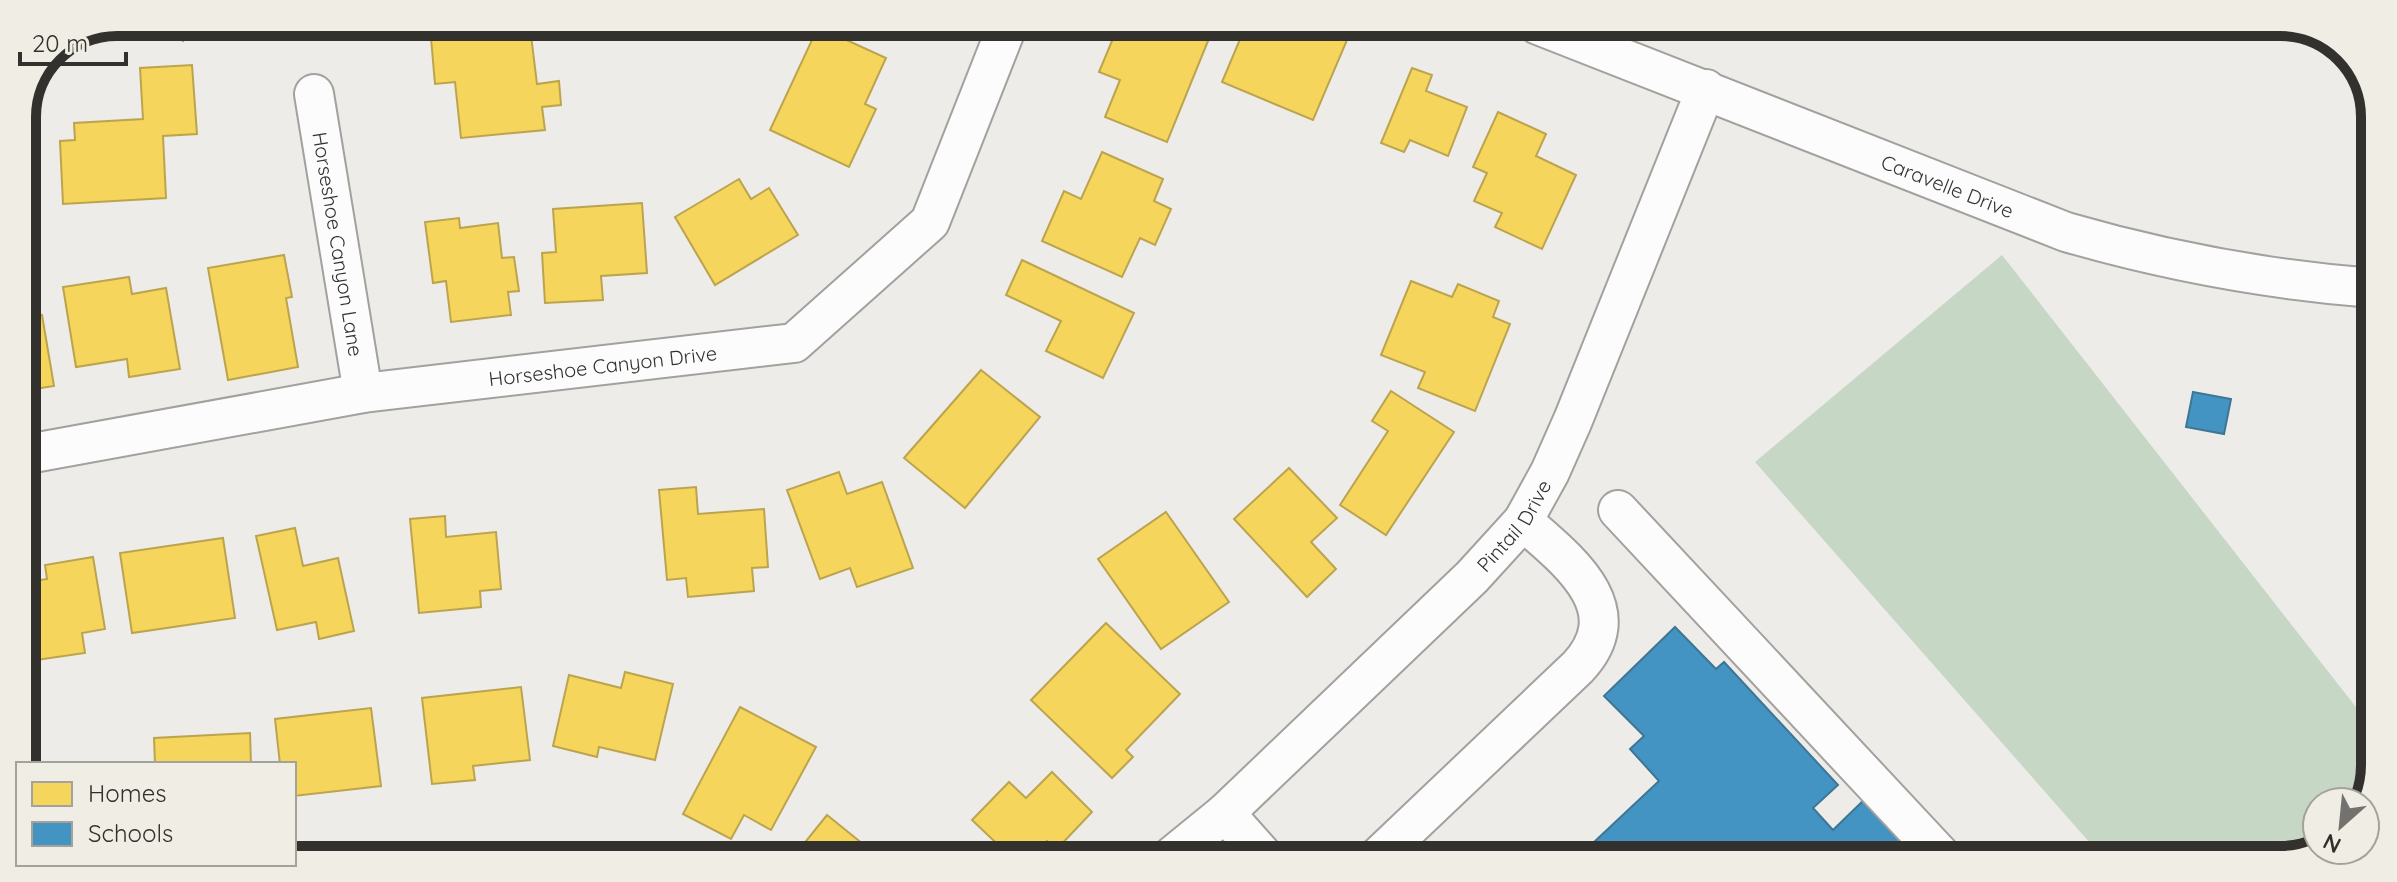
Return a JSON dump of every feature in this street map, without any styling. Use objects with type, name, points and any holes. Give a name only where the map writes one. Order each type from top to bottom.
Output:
[{"type":"street","name":"Horseshoe Canyon Drive","points":[[36,452],[363,393],[794,343],[930,222],[1003,36]]},
{"type":"street","name":"Caravelle Drive","points":[[1567,36],[2078,235],[2129,250],[2311,283],[2361,287]]},
{"type":"street","name":"Pintail Drive","points":[[1184,846],[1225,813],[1461,588],[1523,521],[1550,472],[1573,420],[1706,89]]},
{"type":"street","name":"Horseshoe Canyon Lane","points":[[314,94],[363,393]]},
{"type":"street","points":[[1618,510],[1932,846]]},
{"type":"street","points":[[1390,846],[1578,667],[1594,646],[1599,616],[1593,595],[1560,554],[1523,521]]},
{"type":"street","points":[[1225,813],[1254,846]]},
{"type":"green space","points":[[2002,255],[2361,714],[2358,786],[2301,786],[2301,843],[2280,846],[2093,846],[1755,462]]},
{"type":"building: Homes","points":[[531,36],[537,84],[559,81],[561,105],[542,107],[545,130],[461,138],[455,82],[435,84],[431,38]]},
{"type":"building: Homes","points":[[814,36],[838,36],[886,58],[865,104],[876,109],[849,167],[770,130]]},
{"type":"building: Homes","points":[[1114,36],[1210,36],[1167,142],[1105,117],[1120,80],[1099,72]]},
{"type":"building: Homes","points":[[1241,36],[1337,36],[1347,40],[1313,120],[1222,82]]},
{"type":"building: Homes","points":[[192,65],[197,134],[163,136],[166,198],[63,204],[60,141],[75,140],[74,123],[143,119],[140,68]]},
{"type":"building: Homes","points":[[1412,68],[1432,75],[1426,91],[1467,107],[1448,156],[1410,140],[1404,152],[1381,143]]},
{"type":"building: Homes","points":[[1498,112],[1546,134],[1536,156],[1576,175],[1542,249],[1495,227],[1502,213],[1474,201],[1487,173],[1473,167]]},
{"type":"building: Homes","points":[[1102,152],[1163,179],[1154,201],[1171,209],[1155,245],[1140,238],[1122,277],[1042,241],[1064,191],[1081,199]]},
{"type":"building: Homes","points":[[739,179],[751,199],[769,188],[798,235],[715,285],[675,217]]},
{"type":"building: Homes","points":[[642,203],[647,273],[601,276],[603,300],[545,303],[542,253],[556,252],[553,209]]},
{"type":"building: Homes","points":[[459,218],[460,228],[498,223],[502,258],[514,257],[519,291],[508,292],[511,315],[451,322],[446,281],[433,283],[425,222]]},
{"type":"building: Homes","points":[[284,255],[292,297],[286,298],[298,367],[228,380],[208,268]]},
{"type":"building: Homes","points":[[1022,260],[1134,313],[1103,378],[1046,351],[1061,321],[1006,295]]},
{"type":"building: Homes","points":[[129,277],[132,294],[166,288],[180,369],[129,377],[127,359],[76,367],[63,287]]},
{"type":"building: Homes","points":[[1411,281],[1452,297],[1458,284],[1499,301],[1493,317],[1510,324],[1475,411],[1418,388],[1425,372],[1381,355]]},
{"type":"building: Homes","points":[[42,315],[54,386],[36,389],[36,316]]},
{"type":"building: Homes","points":[[981,370],[1040,417],[965,508],[904,458]]},
{"type":"building: Homes","points":[[1391,391],[1454,432],[1386,535],[1340,505],[1388,431],[1372,421]]},
{"type":"building: Homes","points":[[1289,468],[1337,518],[1311,542],[1336,569],[1307,597],[1234,519]]},
{"type":"building: Homes","points":[[839,472],[847,494],[882,482],[913,568],[857,587],[850,568],[820,579],[787,490]]},
{"type":"building: Homes","points":[[696,487],[698,514],[764,509],[768,567],[752,568],[754,591],[688,597],[686,578],[667,580],[659,490]]},
{"type":"building: Homes","points":[[1166,512],[1229,602],[1161,649],[1098,559]]},
{"type":"building: Homes","points":[[445,516],[446,537],[496,532],[501,589],[480,591],[481,607],[419,613],[410,519]]},
{"type":"building: Homes","points":[[295,528],[303,566],[338,558],[354,631],[319,639],[316,622],[277,630],[256,536]]},
{"type":"building: Homes","points":[[223,538],[235,618],[132,633],[120,553]]},
{"type":"building: Homes","points":[[93,557],[105,629],[82,633],[85,653],[36,660],[36,581],[47,579],[45,565]]},
{"type":"building: Homes","points":[[1106,623],[1180,694],[1126,750],[1133,757],[1112,778],[1031,700]]},
{"type":"building: Homes","points":[[625,672],[673,684],[655,760],[599,747],[597,757],[553,746],[569,675],[621,688]]},
{"type":"building: Homes","points":[[521,687],[530,760],[473,766],[475,780],[432,784],[422,698]]},
{"type":"building: Homes","points":[[740,707],[816,747],[771,830],[744,815],[731,839],[683,814]]},
{"type":"building: Homes","points":[[371,708],[381,786],[296,796],[296,762],[280,762],[275,719]]},
{"type":"building: Homes","points":[[250,733],[251,762],[155,762],[154,738]]},
{"type":"building: Homes","points":[[1052,772],[1092,812],[1060,846],[1052,846],[1047,841],[1042,846],[999,846],[972,820],[1009,782],[1026,798]]},
{"type":"building: Homes","points":[[827,815],[865,846],[802,846]]},
{"type":"building: Schools","points":[[2193,392],[2231,399],[2224,434],[2186,427]]},
{"type":"building: Schools","points":[[1675,627],[1716,669],[1724,662],[1838,785],[1813,808],[1833,830],[1867,797],[1914,846],[1590,846],[1659,781],[1630,749],[1644,736],[1604,696]]}]
